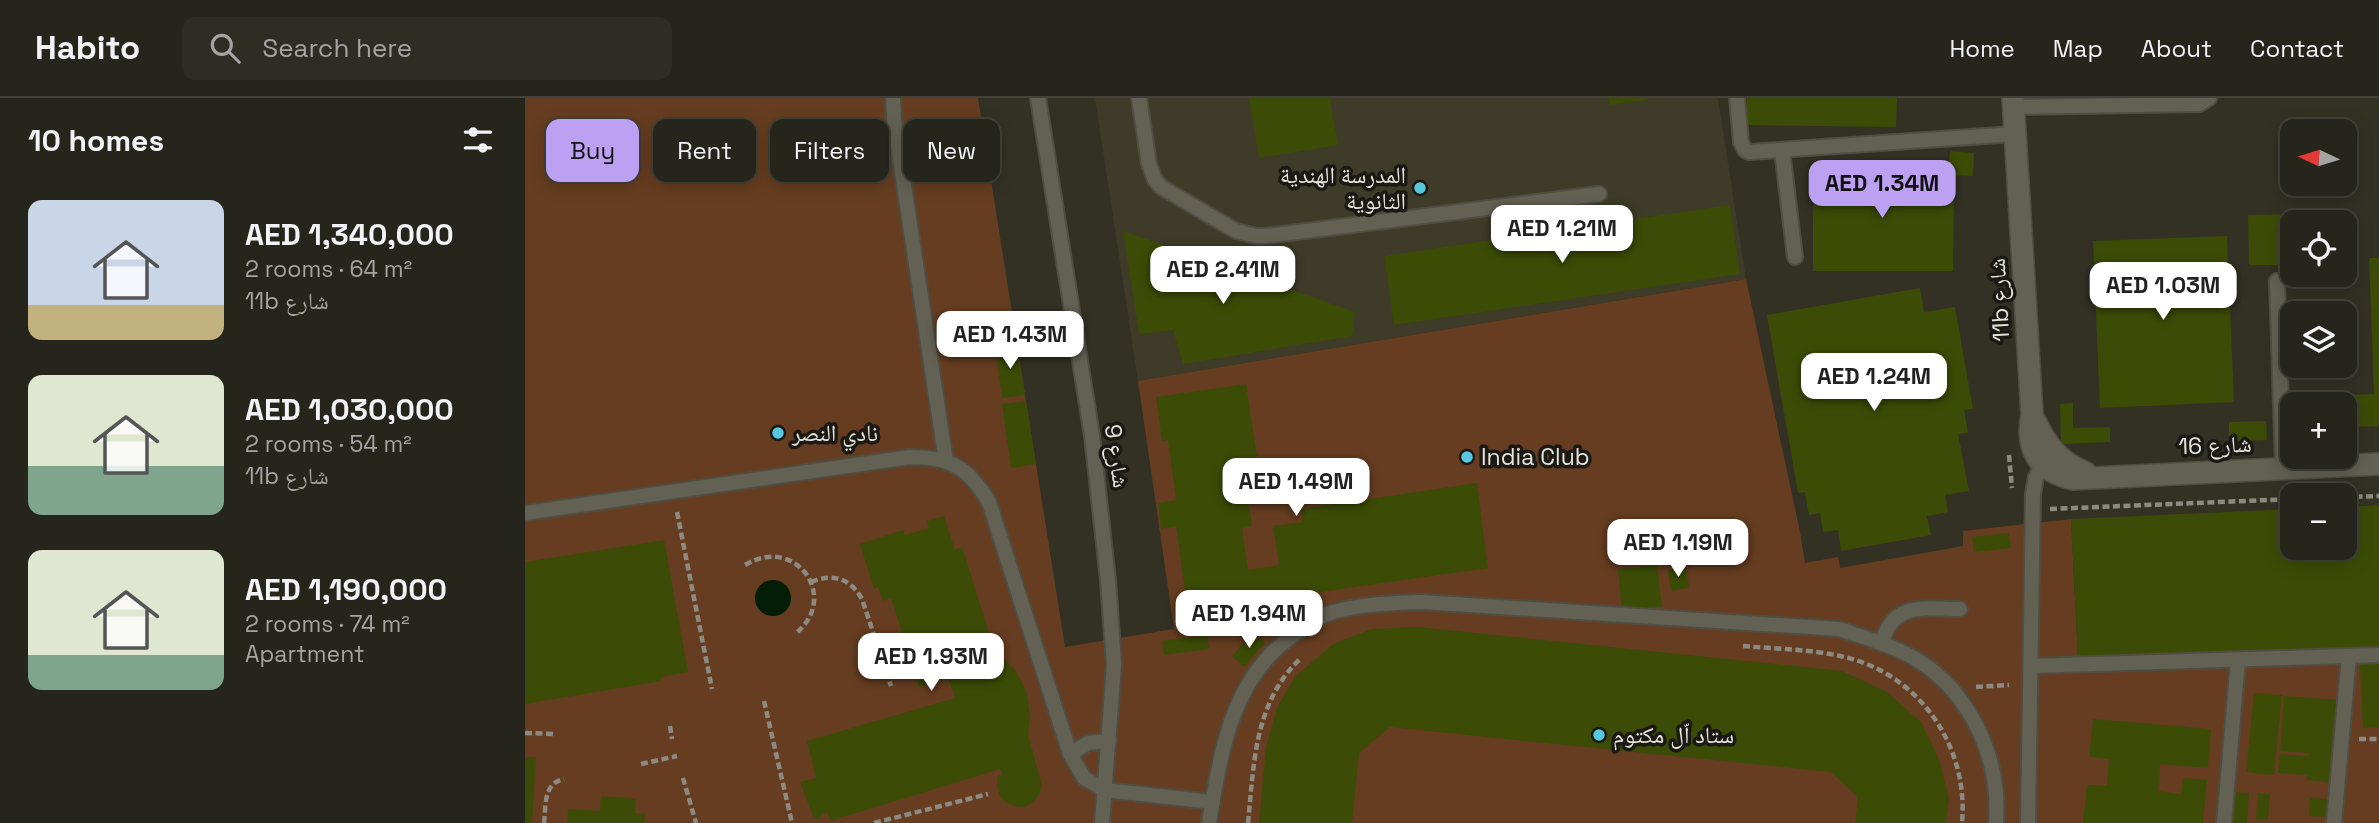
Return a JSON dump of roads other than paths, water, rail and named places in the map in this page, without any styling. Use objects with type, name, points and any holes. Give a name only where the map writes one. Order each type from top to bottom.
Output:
[{"type":"street","name":"11b شارع","points":[[2014,103],[2032,414],[2047,445],[2049,460]]},
{"type":"street","name":"شارع 16","points":[[2049,460],[2095,476],[2280,468]]},
{"type":"street","name":"شارع 16","points":[[2357,465],[2379,464]]},
{"type":"lane","points":[[893,98],[946,461]]},
{"type":"lane","name":"شارع 9","points":[[1038,98],[1101,508],[1114,653],[1102,823]]},
{"type":"lane","points":[[1139,98],[1149,164],[1155,180],[1168,192],[1245,234],[1266,236],[1599,194]]},
{"type":"lane","points":[[1737,98],[1741,142],[1745,150],[1782,150],[2015,134]]},
{"type":"lane","points":[[2014,103],[2199,104],[2209,98]]},
{"type":"lane","points":[[1782,150],[1795,257]]},
{"type":"lane","points":[[2277,281],[2281,392]]},
{"type":"lane","points":[[525,513],[910,457],[934,457],[957,465],[976,481],[989,502],[1070,754],[1084,778],[1105,790],[1213,802]]},
{"type":"lane","points":[[2028,823],[2033,508],[2036,477],[2049,460]]},
{"type":"lane","points":[[1209,823],[1228,730],[1244,689],[1278,645],[1325,615],[1379,603],[1422,602],[1839,629],[1882,644],[1919,662],[1951,689],[1975,722],[1991,760],[1998,801],[1996,823]]},
{"type":"lane","points":[[1882,644],[1888,625],[1910,609],[1960,609]]},
{"type":"lane","points":[[2031,666],[2379,655]]},
{"type":"lane","points":[[2334,823],[2349,656]]},
{"type":"lane","points":[[2224,823],[2238,660]]},
{"type":"lane","points":[[1070,754],[1088,743],[1109,741]]},
{"type":"place","name":"المدرسة الهندية الثانوية","points":[[1420,188]]},
{"type":"place","name":"نادي النصر","points":[[778,433]]},
{"type":"place","name":"India Club","points":[[1467,457]]},
{"type":"place","name":"ستاد اّل مكتوم","points":[[1599,735]]}]
